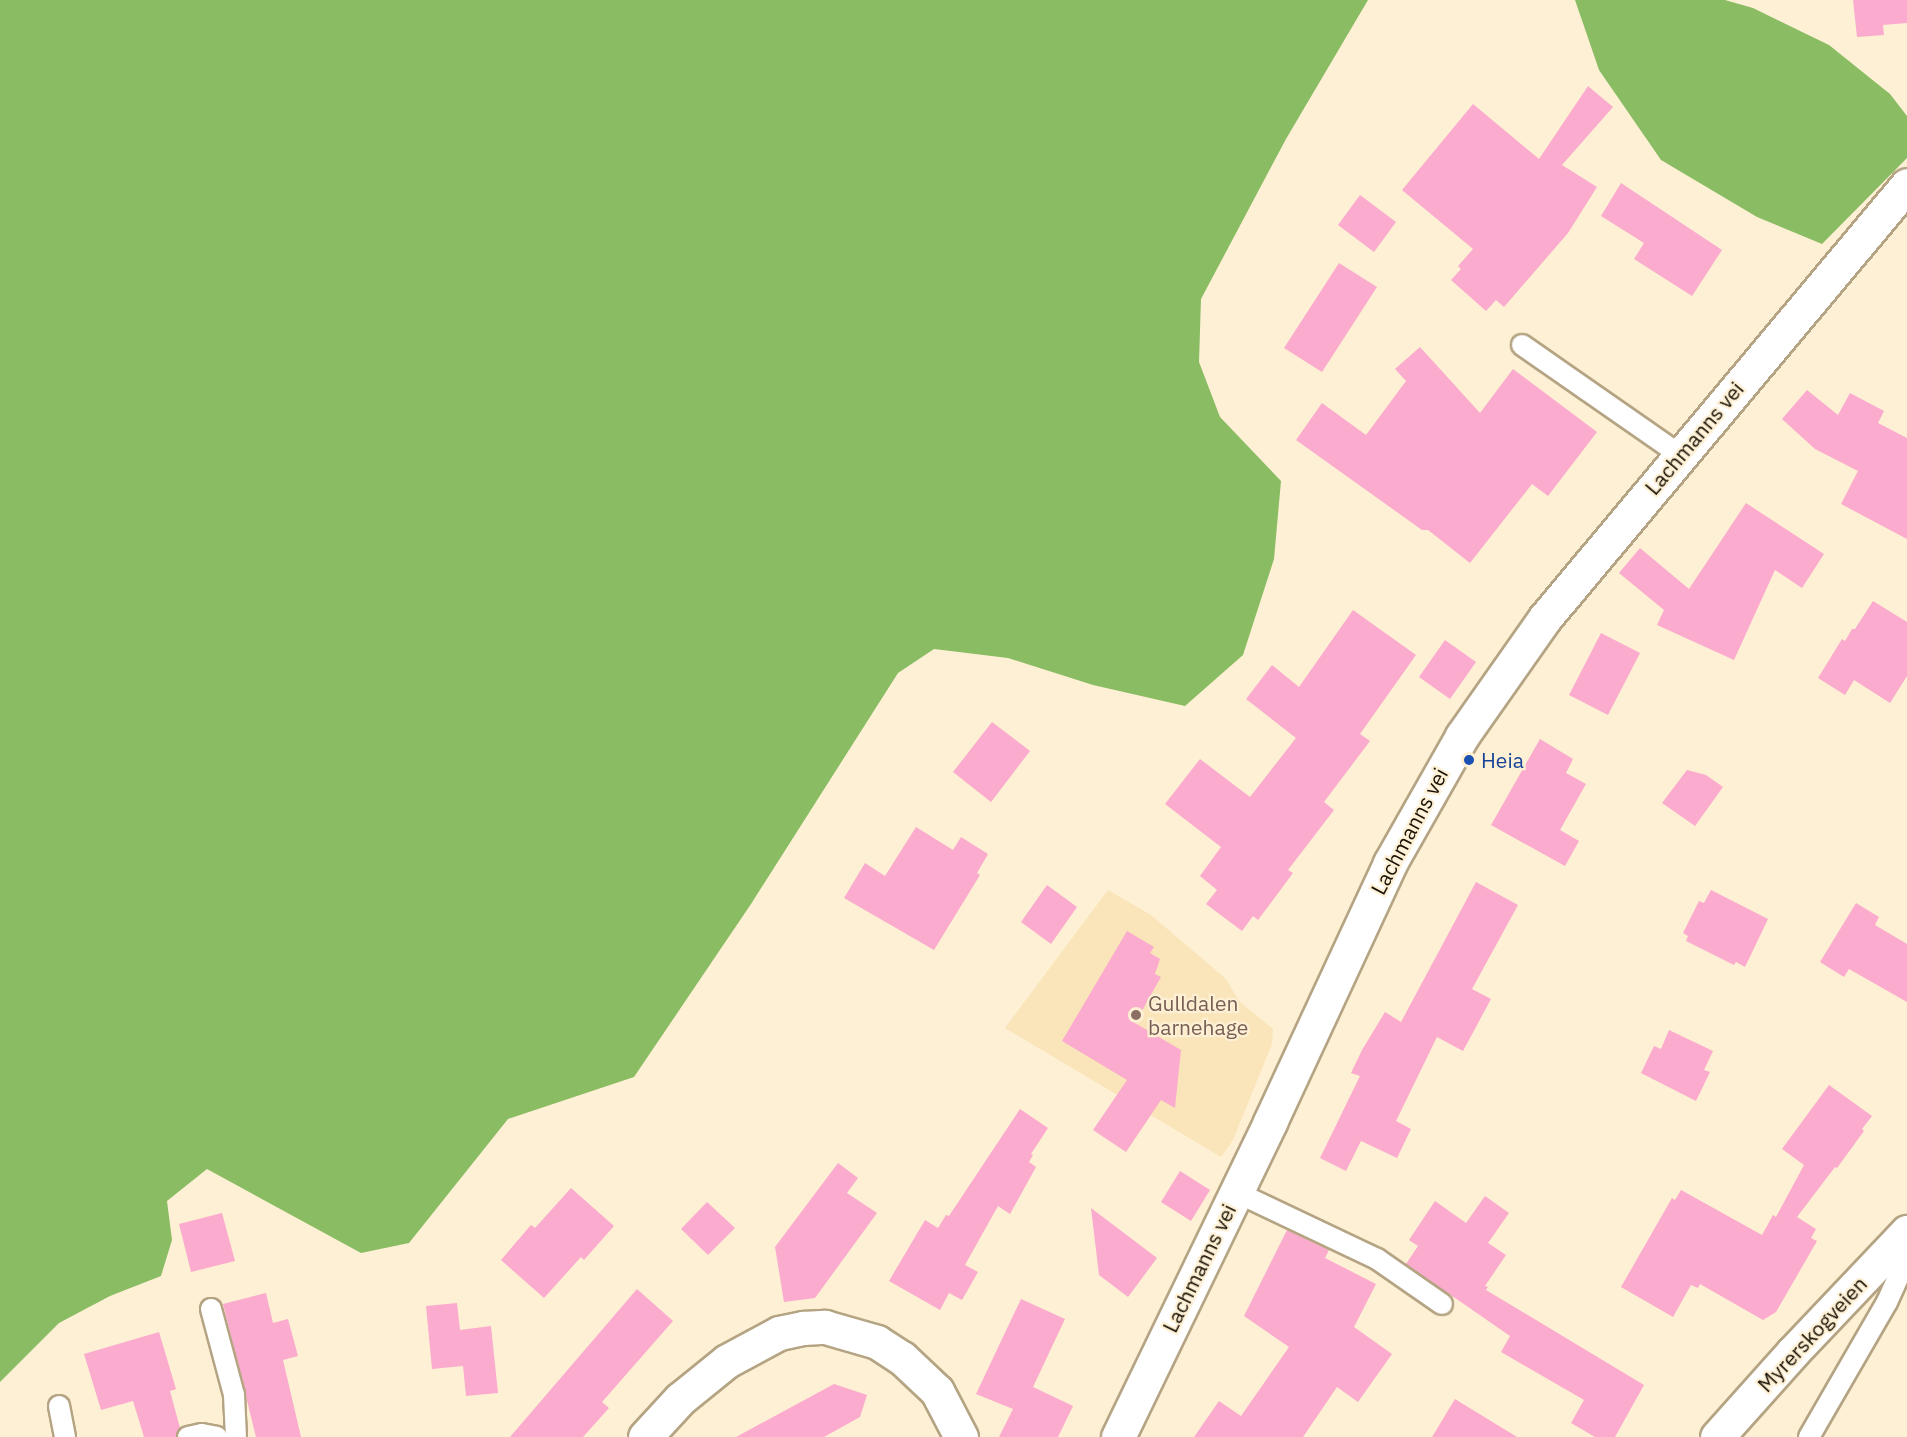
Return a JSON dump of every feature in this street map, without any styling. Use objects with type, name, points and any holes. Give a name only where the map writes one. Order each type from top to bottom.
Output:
[{"type":"street","name":"Lachmanns vei","points":[[1118,1437],[1390,863],[1434,781],[1487,699],[1545,618],[1907,185]]},
{"type":"street","name":"Myrerskogveien","points":[[1717,1437],[1792,1353],[1907,1232]]},
{"type":"street","points":[[645,1437],[680,1399],[728,1361],[779,1333],[803,1328],[825,1327],[877,1342],[902,1358],[937,1391],[961,1437]]},
{"type":"lane","points":[[1522,345],[1680,455]]},
{"type":"lane","points":[[1236,1192],[1377,1259],[1442,1304]]},
{"type":"lane","points":[[1809,1437],[1887,1302],[1907,1258]]},
{"type":"lane","points":[[211,1309],[234,1395],[236,1437]]},
{"type":"lane","points":[[59,1406],[65,1437]]},
{"type":"lane","points":[[188,1437],[202,1434],[217,1437]]},
{"type":"shaded area","name":"Gulldalen barnehage","points":[[1108,890],[1151,915],[1226,979],[1239,1001],[1273,1029],[1272,1044],[1233,1140],[1221,1157],[1005,1028]]},
{"type":"green space","points":[[0,0],[1368,0],[1286,139],[1201,299],[1199,362],[1220,417],[1281,481],[1274,559],[1243,655],[1185,706],[1093,685],[1008,658],[934,649],[898,673],[751,904],[634,1077],[508,1119],[409,1243],[361,1253],[207,1169],[167,1201],[172,1240],[161,1276],[110,1296],[59,1323],[0,1382]]},
{"type":"green space","points":[[1575,0],[1725,0],[1753,8],[1829,45],[1890,94],[1907,116],[1907,158],[1822,244],[1757,217],[1661,160],[1599,70]]},
{"type":"building","points":[[1853,0],[1907,0],[1907,23],[1883,25],[1884,35],[1857,37]]},
{"type":"building","points":[[1588,86],[1613,107],[1562,165],[1597,187],[1568,233],[1504,307],[1496,300],[1486,311],[1451,280],[1461,269],[1458,266],[1473,249],[1402,190],[1473,104],[1539,159]]},
{"type":"building","points":[[1621,183],[1722,250],[1692,296],[1634,259],[1644,243],[1601,216]]},
{"type":"building","points":[[1360,195],[1396,222],[1374,252],[1338,225]]},
{"type":"building","points":[[1339,263],[1377,287],[1322,372],[1284,348]]},
{"type":"building","points":[[1420,347],[1480,413],[1513,369],[1597,432],[1548,496],[1532,484],[1470,563],[1428,530],[1422,530],[1296,440],[1322,403],[1366,435],[1406,381],[1395,369]]},
{"type":"building","points":[[1807,390],[1838,415],[1850,393],[1884,411],[1878,423],[1907,438],[1907,539],[1841,504],[1858,471],[1815,449],[1782,419]]},
{"type":"building","points":[[1746,503],[1824,554],[1802,588],[1775,570],[1734,660],[1657,625],[1664,610],[1619,573],[1640,548],[1689,589]]},
{"type":"building","points":[[1873,601],[1907,622],[1907,676],[1890,703],[1854,680],[1845,695],[1818,678],[1842,639],[1845,641],[1852,629],[1855,629]]},
{"type":"building","points":[[1353,610],[1416,655],[1360,734],[1370,741],[1324,802],[1334,810],[1288,870],[1293,873],[1258,920],[1253,916],[1242,931],[1206,904],[1217,890],[1200,876],[1221,847],[1165,804],[1200,759],[1250,797],[1296,738],[1246,699],[1272,665],[1299,687]]},
{"type":"building","points":[[1601,633],[1640,653],[1608,715],[1569,695]]},
{"type":"building","points":[[1445,640],[1476,662],[1450,699],[1419,677]]},
{"type":"building","points":[[992,722],[1030,751],[991,802],[953,772]]},
{"type":"building","points":[[1540,739],[1573,759],[1566,773],[1586,784],[1560,830],[1579,841],[1565,866],[1491,825]]},
{"type":"building","points":[[1687,770],[1706,775],[1723,787],[1695,826],[1662,803]]},
{"type":"building","points":[[916,827],[953,850],[961,837],[988,854],[977,873],[980,875],[934,950],[844,898],[865,863],[885,876]]},
{"type":"building","points":[[1476,882],[1518,905],[1472,989],[1491,999],[1463,1051],[1437,1037],[1396,1121],[1411,1129],[1397,1158],[1361,1141],[1346,1171],[1320,1158],[1360,1076],[1351,1073],[1362,1050],[1385,1012],[1401,1022]]},
{"type":"building","points":[[1047,885],[1077,907],[1051,944],[1021,922]]},
{"type":"building","points":[[1711,890],[1768,919],[1745,967],[1736,962],[1734,965],[1686,941],[1688,936],[1683,933],[1699,901],[1704,903]]},
{"type":"building","points":[[1856,903],[1879,917],[1875,925],[1907,944],[1907,1002],[1849,969],[1844,977],[1820,962]]},
{"type":"building","points":[[1127,931],[1154,947],[1150,953],[1160,959],[1155,974],[1161,977],[1135,1023],[1181,1050],[1175,1108],[1161,1100],[1126,1152],[1093,1130],[1127,1080],[1062,1041]]},
{"type":"building","points":[[1669,1030],[1713,1051],[1704,1070],[1710,1072],[1696,1101],[1641,1073],[1654,1046],[1661,1049]]},
{"type":"building","points":[[1829,1085],[1872,1116],[1837,1168],[1835,1167],[1797,1217],[1816,1229],[1811,1238],[1817,1241],[1776,1312],[1763,1320],[1700,1284],[1698,1288],[1691,1285],[1673,1317],[1621,1287],[1672,1198],[1675,1200],[1681,1190],[1762,1235],[1773,1215],[1776,1217],[1804,1165],[1782,1149]]},
{"type":"building","points":[[1020,1109],[1048,1128],[1031,1154],[1033,1155],[1029,1162],[1036,1167],[1010,1214],[998,1206],[965,1265],[978,1272],[962,1300],[949,1293],[940,1310],[889,1281],[925,1220],[938,1228],[946,1215],[949,1216]]},
{"type":"building","points":[[838,1163],[858,1178],[847,1193],[877,1213],[815,1298],[784,1302],[775,1247]]},
{"type":"building","points":[[1180,1171],[1210,1190],[1191,1221],[1161,1202]]},
{"type":"building","points":[[571,1188],[614,1226],[584,1260],[581,1257],[544,1298],[501,1260],[531,1225],[535,1228]]},
{"type":"building","points":[[1485,1196],[1509,1213],[1488,1243],[1506,1255],[1485,1286],[1488,1287],[1486,1290],[1644,1385],[1615,1437],[1595,1437],[1571,1423],[1584,1400],[1501,1352],[1510,1336],[1406,1264],[1418,1246],[1409,1240],[1435,1201],[1466,1223]]},
{"type":"building","points":[[707,1202],[735,1228],[708,1255],[681,1229]]},
{"type":"building","points":[[1091,1208],[1157,1258],[1128,1297],[1099,1275]]},
{"type":"building","points":[[222,1213],[235,1261],[191,1272],[179,1224]]},
{"type":"building","points":[[1287,1230],[1329,1250],[1325,1258],[1376,1284],[1354,1327],[1392,1354],[1358,1402],[1337,1387],[1303,1437],[1194,1437],[1219,1401],[1241,1416],[1289,1347],[1244,1316]]},
{"type":"building","points":[[637,1289],[673,1321],[602,1402],[609,1408],[583,1437],[510,1437]]},
{"type":"building","points":[[266,1293],[273,1323],[288,1319],[298,1356],[283,1360],[301,1437],[256,1437],[223,1304]]},
{"type":"building","points":[[1021,1299],[1065,1319],[1033,1387],[1073,1406],[1058,1437],[999,1437],[1013,1409],[976,1394]]},
{"type":"building","points":[[457,1303],[460,1330],[491,1326],[498,1393],[466,1396],[463,1366],[432,1369],[426,1306]]},
{"type":"building","points":[[159,1332],[176,1389],[170,1391],[180,1428],[176,1437],[144,1437],[133,1401],[101,1410],[84,1354]]},
{"type":"building","points":[[834,1384],[867,1395],[860,1417],[824,1437],[736,1437]]},
{"type":"building","points":[[1455,1399],[1517,1437],[1432,1437]]},
{"type":"place","name":"Heia","points":[[1469,760]]},
{"type":"place","name":"Gulldalen barnehage","points":[[1136,1015]]}]
